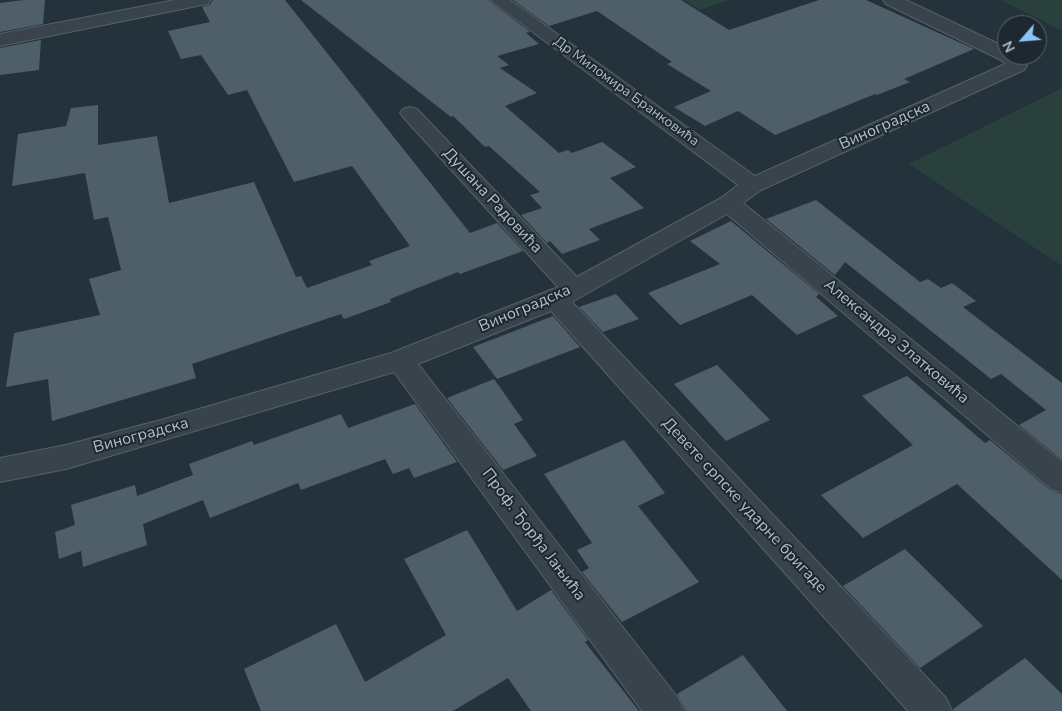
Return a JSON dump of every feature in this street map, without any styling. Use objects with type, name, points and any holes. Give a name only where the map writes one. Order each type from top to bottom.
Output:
[{"type":"street","points":[[0,40],[202,0]]},
{"type":"street","name":"Др Миломира Бранковића","points":[[499,0],[754,185]]},
{"type":"street","name":"Виноградска","points":[[0,470],[66,456],[168,429],[400,360],[564,294],[729,203],[754,185],[1017,66],[1008,56],[892,0]]},
{"type":"street","name":"Душана Радовића","points":[[410,113],[564,294]]},
{"type":"street","name":"Александра Златковића","points":[[729,203],[1062,480]]},
{"type":"street","name":"Девете српске ударне бригаде","points":[[564,294],[933,711]]},
{"type":"street","name":"Проф. Ђорђа Јањића","points":[[400,360],[665,711]]},
{"type":"green space","points":[[683,0],[729,0],[700,10]]},
{"type":"green space","points":[[1001,0],[1062,0],[1062,31],[1047,23],[1047,15],[1031,15]]},
{"type":"green space","points":[[1062,88],[1062,266],[909,164]]},
{"type":"building","points":[[45,0],[43,24],[0,32],[0,3]]},
{"type":"building","points":[[213,0],[285,0],[470,233],[497,223],[523,251],[460,274],[458,272],[390,299],[391,302],[344,319],[341,314],[192,364],[196,378],[52,421],[48,379],[6,387],[14,333],[100,315],[89,279],[121,270],[108,217],[94,220],[85,173],[12,186],[18,134],[66,126],[71,108],[98,105],[98,145],[157,136],[169,203],[254,182],[296,277],[301,276],[307,288],[372,265],[369,261],[410,246],[352,166],[294,182],[247,90],[228,95],[201,55],[181,59],[168,31],[210,22],[202,7],[210,5]]},
{"type":"building","points":[[301,0],[488,0],[530,32],[526,33],[539,44],[497,56],[509,65],[500,68],[537,93],[505,106],[559,153],[568,150],[572,153],[602,142],[636,167],[610,178],[644,208],[589,229],[600,240],[562,254],[550,241],[547,243],[521,215],[542,208],[530,195],[540,192],[489,146],[485,147],[453,116],[451,117]]},
{"type":"building","points":[[513,0],[681,0],[729,30],[819,0],[866,0],[974,49],[904,79],[910,82],[877,95],[875,94],[775,135],[738,111],[705,126],[674,107],[711,91],[667,64],[672,62],[597,11],[549,26]]},
{"type":"building","points":[[41,40],[39,70],[0,75],[0,48]]},
{"type":"building","points":[[816,200],[920,282],[928,279],[941,288],[952,283],[976,301],[963,307],[1062,383],[1062,460],[1019,425],[1046,410],[1001,374],[991,379],[845,262],[835,275],[766,219]]},
{"type":"building","points":[[731,221],[819,294],[816,297],[838,316],[797,335],[752,295],[680,325],[648,293],[720,264],[690,241]]},
{"type":"building","points":[[616,294],[639,319],[603,332],[579,307]]},
{"type":"building","points":[[553,316],[580,347],[497,379],[473,347]]},
{"type":"building","points":[[717,365],[770,420],[726,441],[674,384]]},
{"type":"building","points":[[907,376],[985,443],[990,440],[1050,490],[1062,494],[1062,580],[957,484],[863,538],[821,495],[913,445],[862,396]]},
{"type":"building","points":[[494,379],[523,420],[514,424],[537,456],[503,470],[447,398]]},
{"type":"building","points":[[415,404],[457,462],[414,478],[409,468],[393,474],[385,459],[301,490],[298,483],[210,518],[203,500],[143,524],[147,545],[83,567],[81,551],[59,559],[55,532],[75,525],[71,505],[135,485],[137,496],[193,475],[189,464],[252,441],[254,445],[341,414],[348,428]]},
{"type":"building","points":[[624,440],[665,493],[638,506],[699,582],[622,622],[582,572],[589,568],[577,550],[592,543],[544,474]]},
{"type":"building","points":[[467,530],[517,611],[551,590],[588,640],[585,642],[639,711],[531,711],[508,678],[453,711],[261,711],[244,669],[336,624],[365,682],[446,635],[404,559]]},
{"type":"building","points":[[905,549],[983,626],[920,668],[843,586]]},
{"type":"building","points":[[743,655],[787,711],[686,711],[677,694]]},
{"type":"building","points":[[1025,658],[1062,694],[1062,711],[954,711],[953,709]]}]
